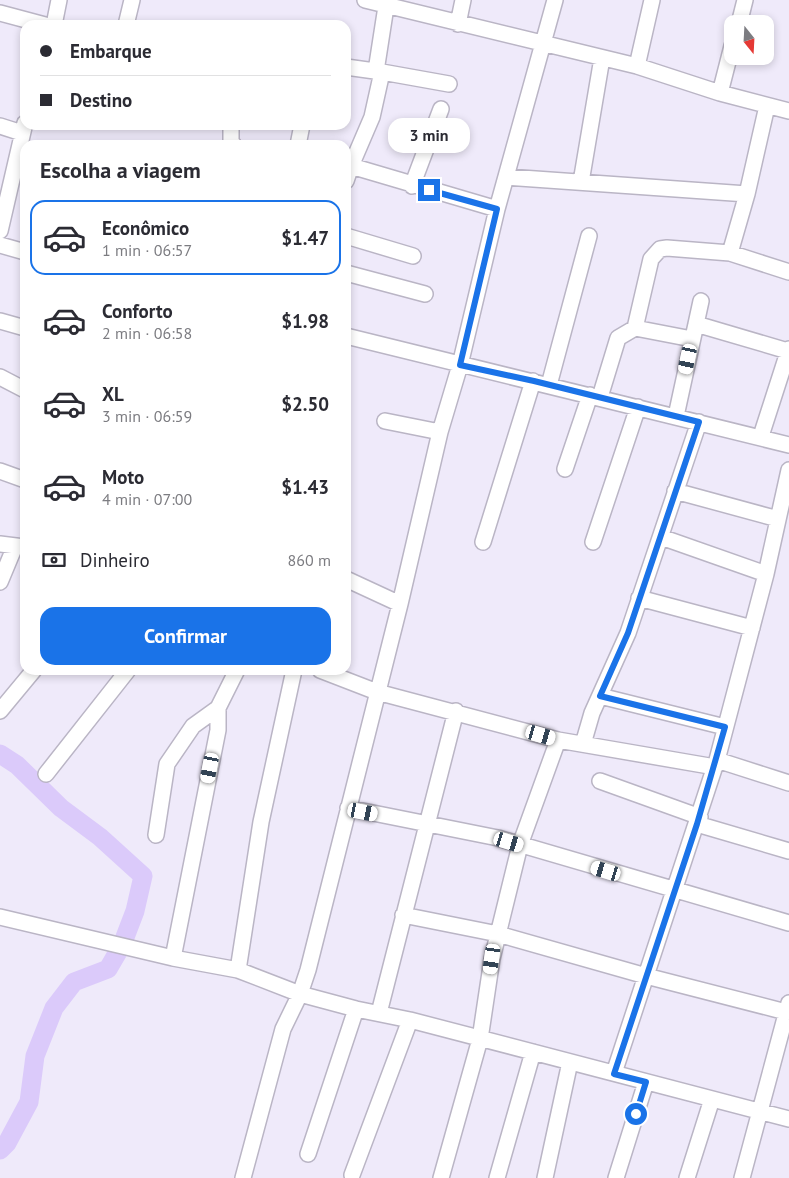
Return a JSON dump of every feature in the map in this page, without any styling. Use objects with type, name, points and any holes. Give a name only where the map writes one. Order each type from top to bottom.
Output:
[{"type":"street","points":[[55,20],[59,0]]},
{"type":"street","points":[[127,20],[132,0]]},
{"type":"street","points":[[365,0],[386,3],[458,24],[636,66],[720,93],[789,111]]},
{"type":"street","points":[[458,24],[462,0]]},
{"type":"street","points":[[243,1178],[283,1029],[300,994],[400,604],[440,432],[460,365],[497,209],[555,0]]},
{"type":"street","points":[[636,66],[652,0]]},
{"type":"street","points":[[741,15],[745,0]]},
{"type":"street","points":[[351,162],[372,117],[386,3]]},
{"type":"street","points":[[0,13],[26,20]]},
{"type":"street","points":[[581,182],[602,58]]},
{"type":"street","points":[[720,93],[727,65]]},
{"type":"street","points":[[351,68],[449,84]]},
{"type":"street","points":[[730,253],[747,194],[767,106]]},
{"type":"street","points":[[412,186],[441,109]]},
{"type":"street","points":[[0,126],[20,128]]},
{"type":"street","points":[[0,231],[7,169],[22,130]]},
{"type":"street","points":[[351,167],[412,186],[497,209]]},
{"type":"street","points":[[506,177],[747,194]]},
{"type":"street","points":[[549,384],[589,236]]},
{"type":"street","points":[[351,237],[413,256]]},
{"type":"street","points":[[0,245],[20,251]]},
{"type":"street","points":[[634,328],[651,259],[660,249],[730,253],[789,272]]},
{"type":"street","points":[[351,274],[425,294]]},
{"type":"street","points":[[676,416],[702,301]]},
{"type":"street","points":[[0,321],[20,327]]},
{"type":"street","points":[[696,324],[789,350],[785,376],[761,436]]},
{"type":"street","points":[[565,469],[618,338],[634,328],[692,340]]},
{"type":"street","points":[[351,337],[761,436],[789,445]]},
{"type":"street","points":[[0,377],[20,387]]},
{"type":"street","points":[[484,542],[534,381]]},
{"type":"street","points":[[593,542],[638,407]]},
{"type":"street","points":[[385,421],[440,432]]},
{"type":"street","points":[[583,744],[600,696],[628,633],[699,422]]},
{"type":"street","points":[[614,1074],[716,764],[766,574],[789,470]]},
{"type":"street","points":[[0,472],[20,478]]},
{"type":"street","points":[[676,491],[778,519]]},
{"type":"street","points":[[661,537],[766,574]]},
{"type":"street","points":[[0,582],[13,546]]},
{"type":"street","points":[[351,581],[400,604]]},
{"type":"street","points":[[639,598],[752,628]]},
{"type":"street","points":[[0,711],[30,675]]},
{"type":"street","points":[[46,774],[124,675]]},
{"type":"street","points":[[173,958],[218,730],[218,708],[234,675]]},
{"type":"street","points":[[238,970],[262,822],[293,675]]},
{"type":"street","points":[[333,675],[377,692],[456,711],[558,740],[716,764],[789,783]]},
{"type":"street","points":[[600,696],[725,727]]},
{"type":"street","points":[[156,835],[168,764],[193,726],[218,708]]},
{"type":"street","points":[[379,1013],[456,711]]},
{"type":"street","points":[[441,1178],[480,1039],[492,959],[520,845],[558,740]]},
{"type":"street","points":[[600,781],[698,821],[789,851]]},
{"type":"street","points":[[348,808],[520,845],[675,892],[789,923]]},
{"type":"street","points":[[403,915],[498,934],[646,976],[788,1008],[742,1178]]},
{"type":"street","points":[[0,917],[173,958],[238,970],[300,994],[356,1009],[410,1020],[789,1120]]},
{"type":"street","points":[[308,1154],[356,1009]]},
{"type":"street","points":[[356,1177],[410,1020]]},
{"type":"street","points":[[497,1178],[533,1052]]},
{"type":"street","points":[[545,1178],[570,1062]]},
{"type":"street","points":[[616,1178],[646,1082]]},
{"type":"street","points":[[687,1178],[712,1099]]},
{"type":"waterway","points":[[0,754],[17,765],[61,808],[100,837],[143,876],[135,911],[122,945],[108,969],[74,982],[54,1008],[35,1056],[29,1102],[7,1143],[0,1150]]},
{"type":"route","points":[[429,190],[497,209],[460,365],[534,381],[699,422],[628,633],[600,696],[725,727],[697,824],[614,1074],[646,1082],[636,1114]]}]
